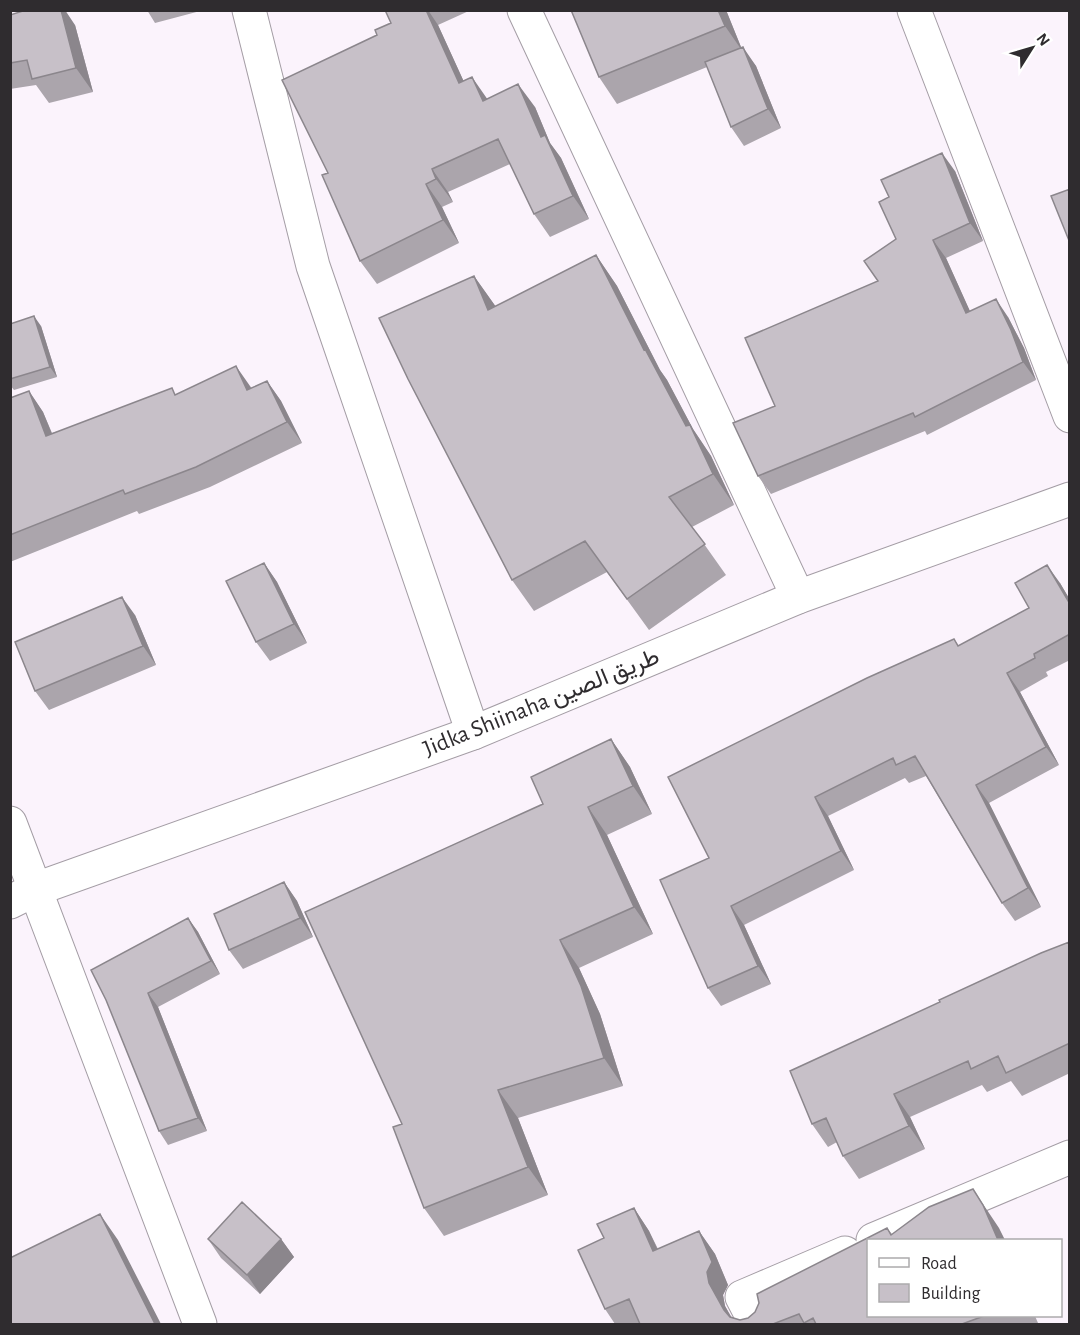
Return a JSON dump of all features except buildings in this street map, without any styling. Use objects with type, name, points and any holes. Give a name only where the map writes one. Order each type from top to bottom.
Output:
[{"type":"street","points":[[249,10],[313,266],[473,733]]},
{"type":"street","points":[[524,10],[638,260],[798,597]]},
{"type":"street","points":[[914,10],[1070,416]]},
{"type":"street","name":"Jidka Shiinaha طريق الصين","points":[[23,896],[473,733],[798,597],[1070,499]]},
{"type":"street","points":[[10,823],[23,896],[200,1324]]},
{"type":"street","points":[[875,1239],[1070,1156]]},
{"type":"street","points":[[756,1324],[742,1297],[867,1242]]}]
